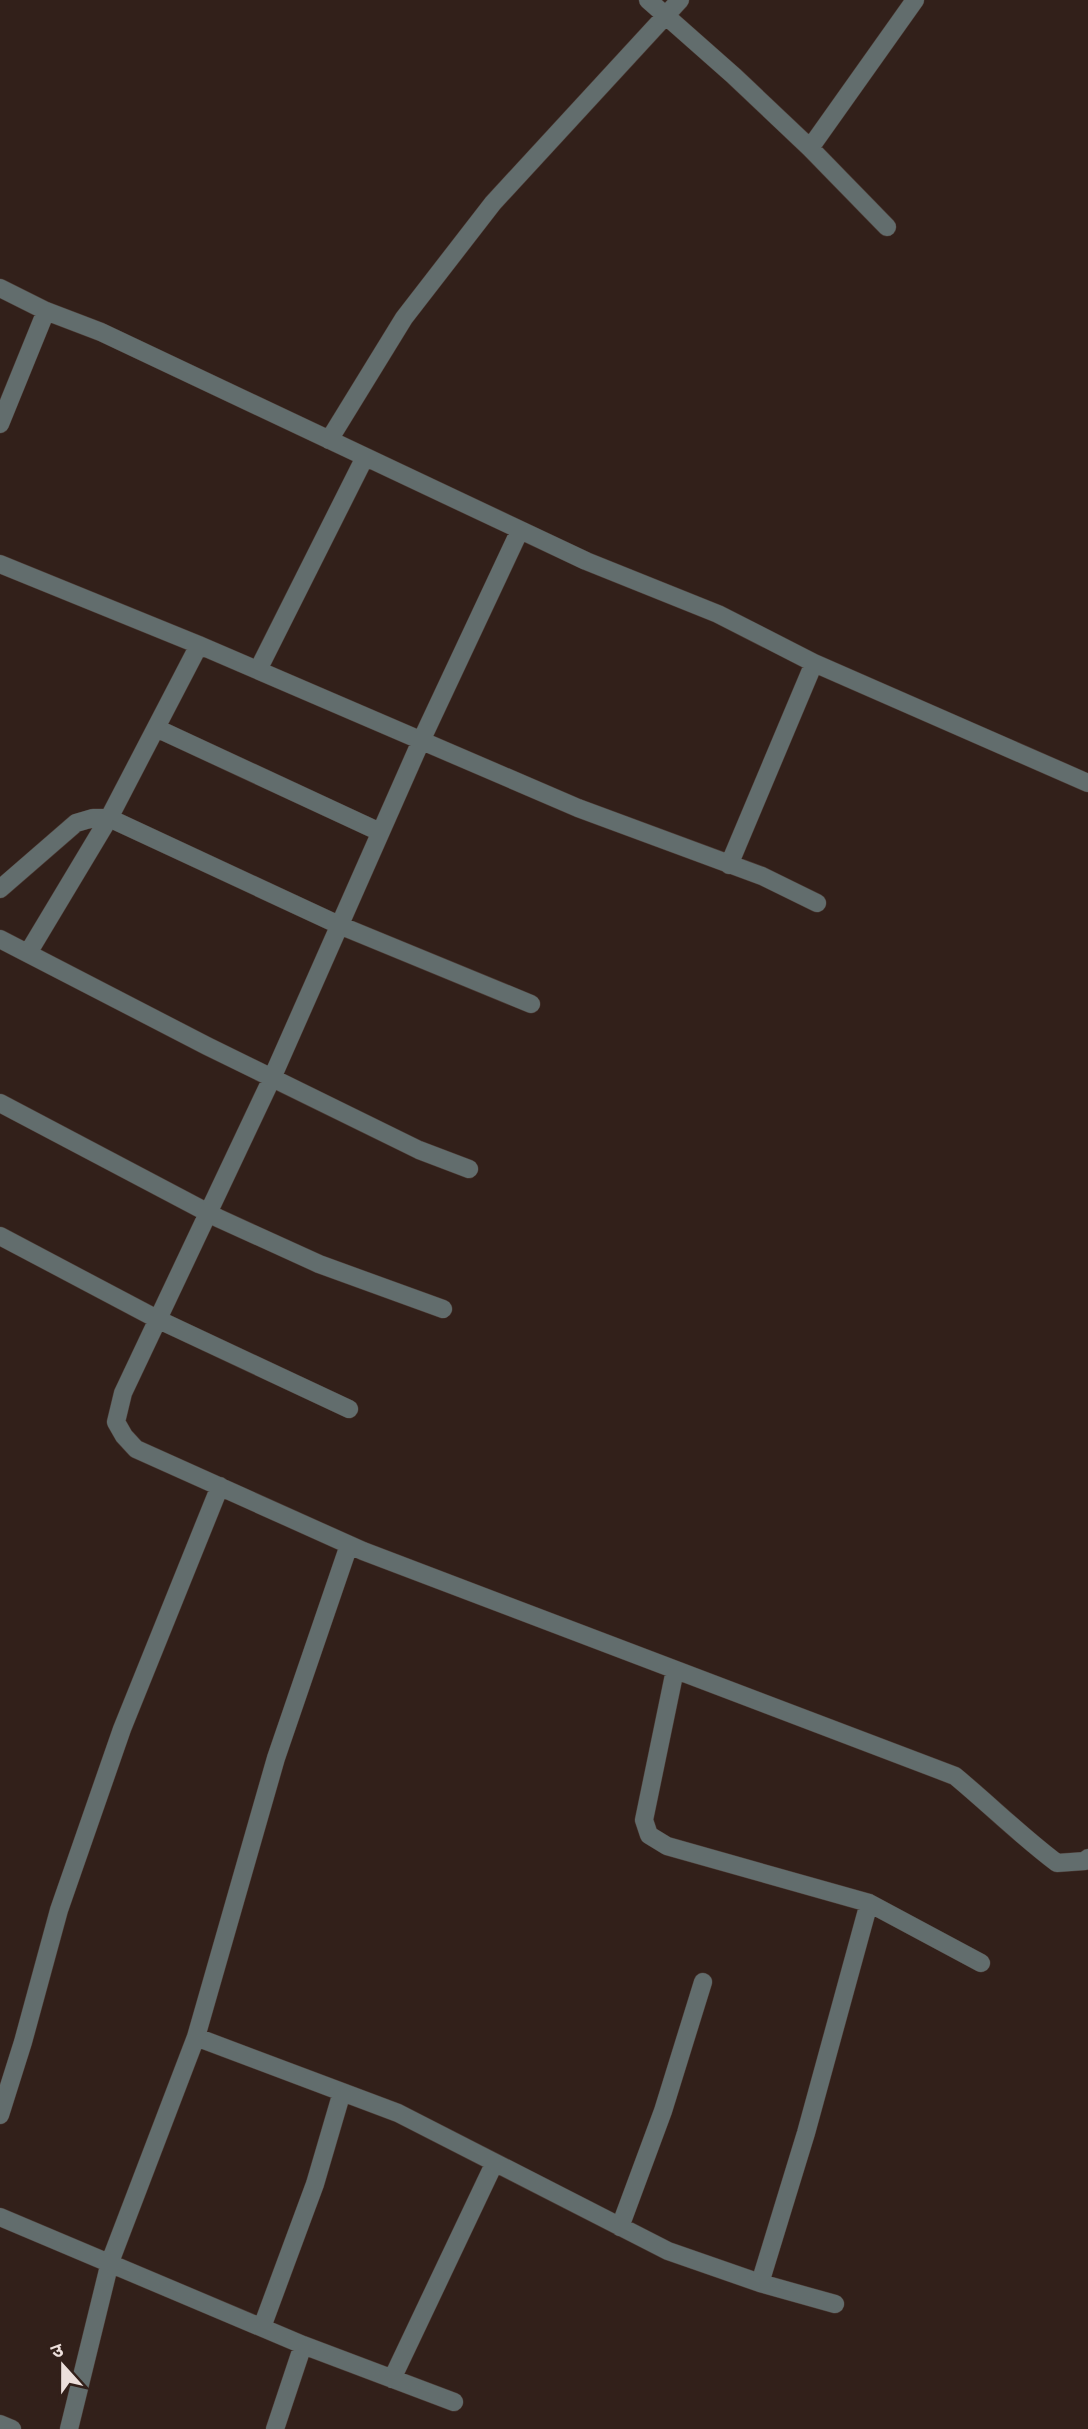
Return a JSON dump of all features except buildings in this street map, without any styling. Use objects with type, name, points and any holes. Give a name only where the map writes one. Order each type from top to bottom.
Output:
[{"type":"street","points":[[648,0],[810,148],[887,227]]},
{"type":"street","points":[[329,440],[404,318],[493,203],[680,0]]},
{"type":"street","points":[[810,148],[915,0]]},
{"type":"street","points":[[0,288],[46,311],[113,338],[586,561],[718,614],[814,663],[1088,783]]},
{"type":"street","points":[[0,424],[46,311]]},
{"type":"street","points":[[258,670],[365,457]]},
{"type":"street","points":[[520,530],[421,741],[272,1078],[123,1393],[116,1422],[136,1449],[349,1545],[955,1776],[1006,1823],[1057,1863],[1085,1861],[1088,1858]]},
{"type":"street","points":[[0,564],[199,645],[578,808],[762,876],[817,903]]},
{"type":"street","points":[[28,953],[109,818],[199,645]]},
{"type":"street","points":[[729,865],[814,663]]},
{"type":"street","points":[[156,728],[380,832]]},
{"type":"street","points":[[0,889],[76,823],[93,818],[109,818],[339,925],[531,1004]]},
{"type":"street","points":[[0,939],[272,1078],[419,1150],[469,1169]]},
{"type":"street","points":[[0,1103],[208,1213],[319,1264],[443,1308]]},
{"type":"street","points":[[0,1236],[158,1320],[349,1409]]},
{"type":"street","points":[[0,2115],[59,1910],[122,1729],[220,1486]]},
{"type":"street","points":[[69,2429],[110,2262],[196,2037],[276,1758],[349,1545]]},
{"type":"street","points":[[675,1670],[644,1821],[649,1835],[667,1846],[869,1903],[981,1963]]},
{"type":"street","points":[[760,2283],[806,2133],[869,1903]]},
{"type":"street","points":[[620,2227],[663,2111],[703,1982]]},
{"type":"street","points":[[196,2037],[398,2113],[668,2252],[760,2283],[835,2304]]},
{"type":"street","points":[[262,2327],[315,2184],[342,2092]]},
{"type":"street","points":[[392,2379],[494,2164]]},
{"type":"street","points":[[0,2217],[303,2344],[454,2402]]},
{"type":"street","points":[[275,2429],[303,2344]]},
{"type":"street","points":[[0,2424],[12,2429]]}]
